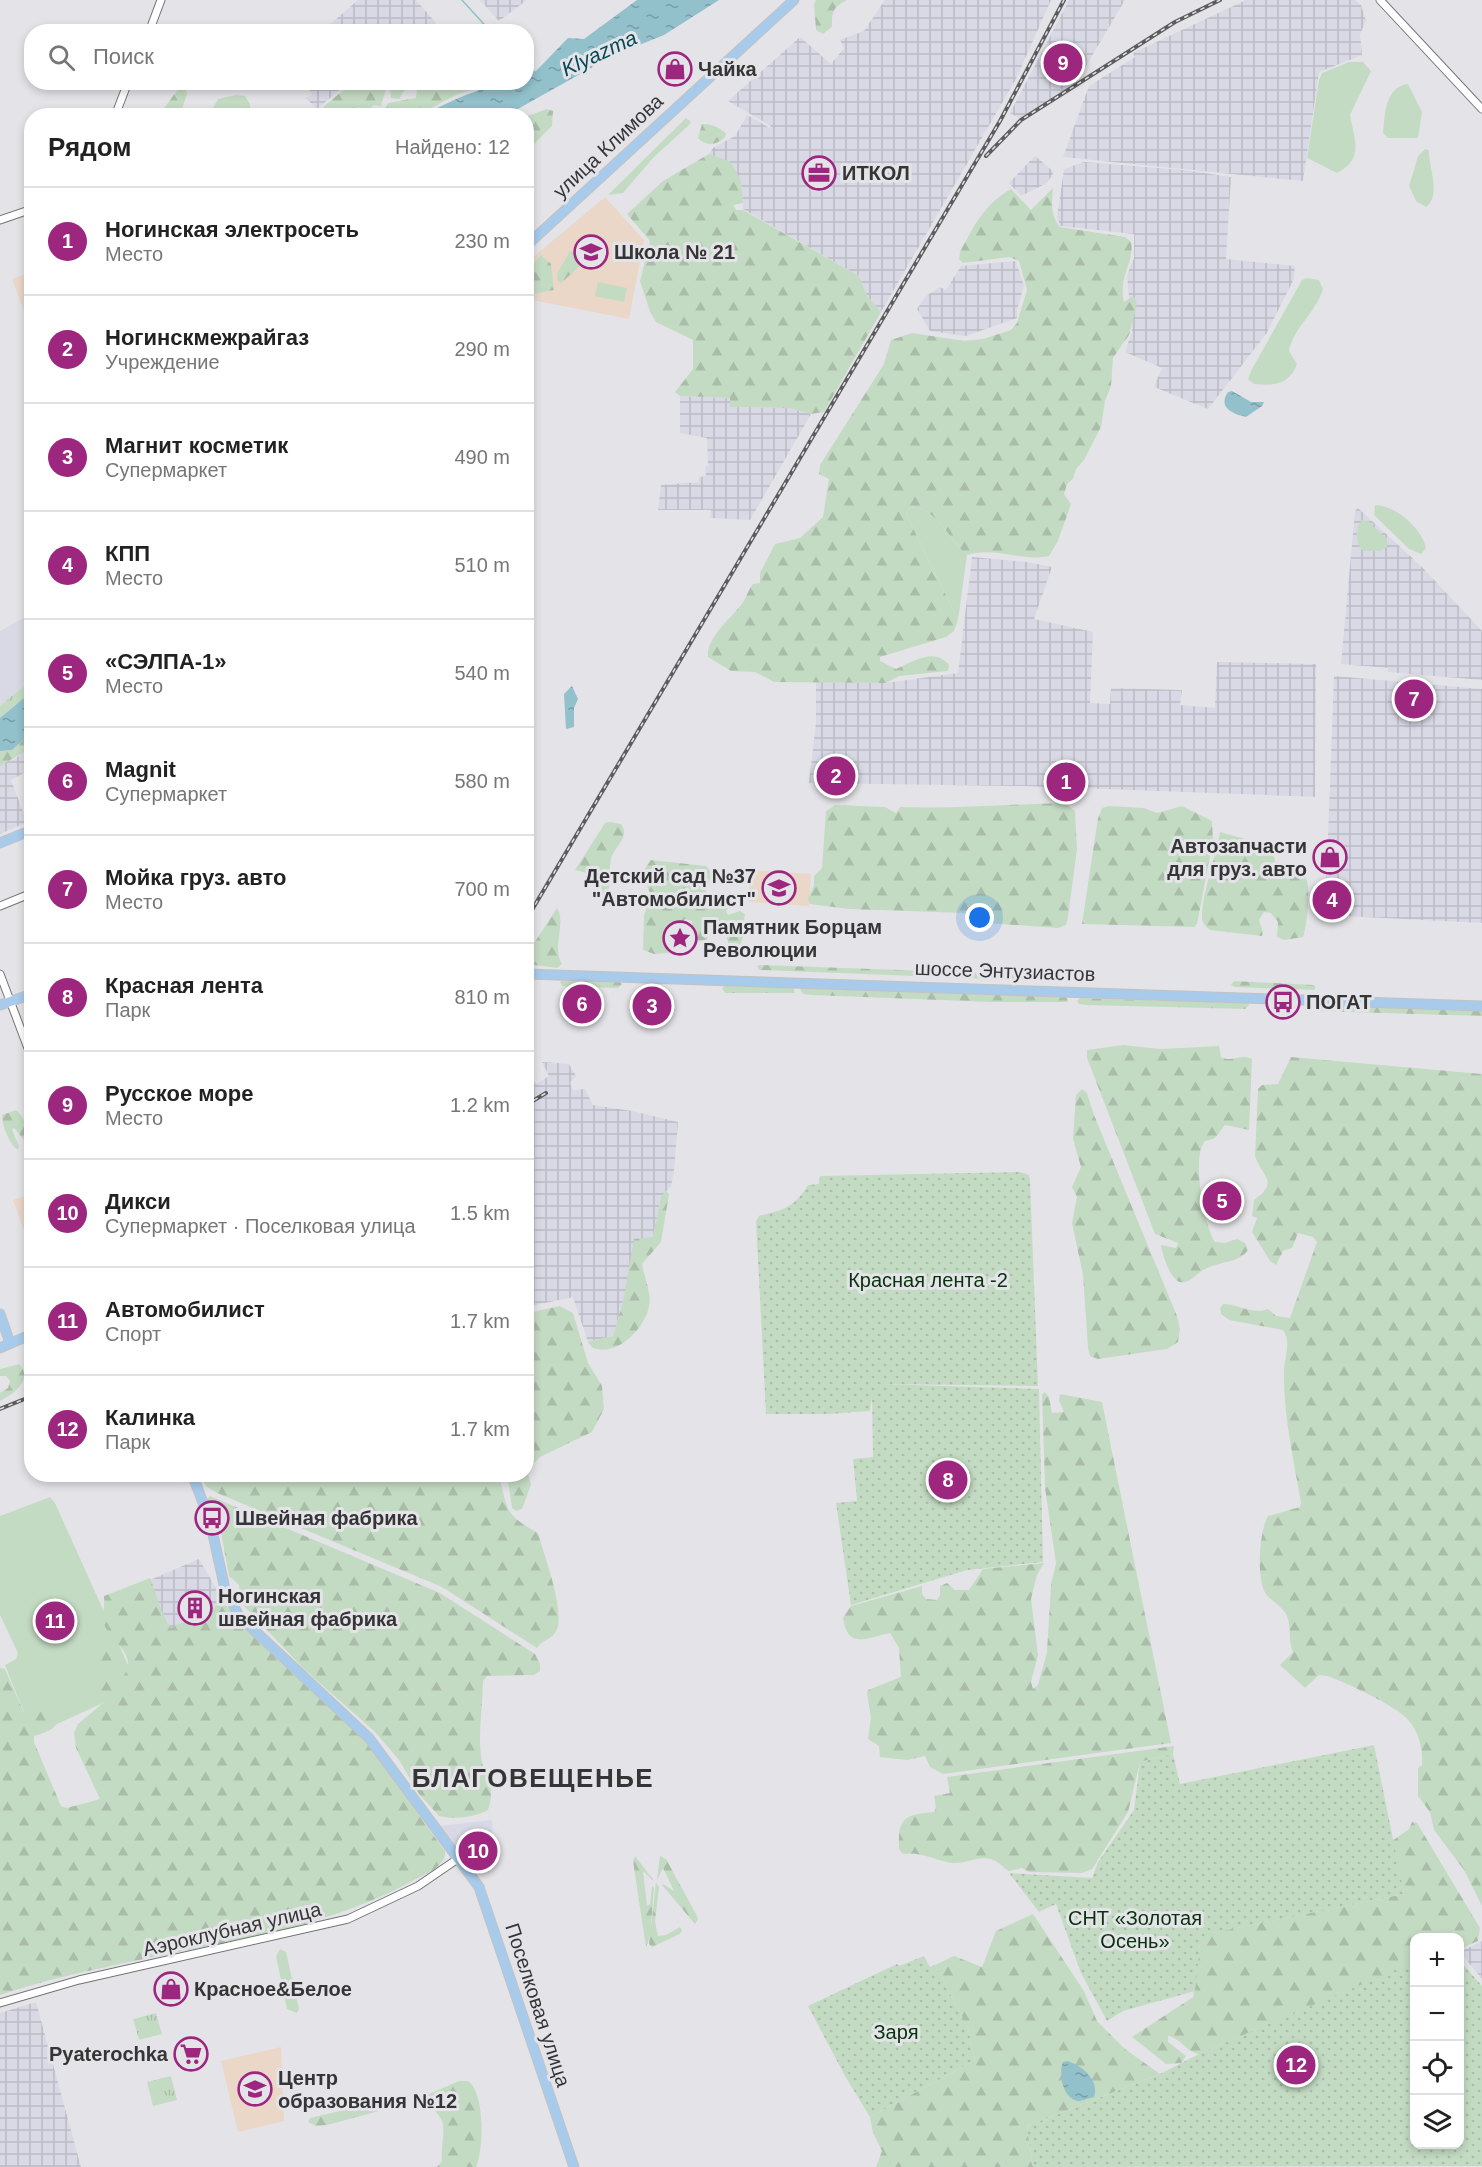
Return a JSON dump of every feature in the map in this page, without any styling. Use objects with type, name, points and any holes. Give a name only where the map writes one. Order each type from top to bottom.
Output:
[{"type":"main road","name":"улица Климова","points":[[534,239],[794,0]]},
{"type":"main road","points":[[0,843],[24,833]]},
{"type":"main road","name":"шоссе Энтузиастов","points":[[534,974],[1482,1006]]},
{"type":"main road","points":[[0,1005],[24,997]]},
{"type":"main road","points":[[0,1314],[10,1343]]},
{"type":"main road","points":[[0,1347],[24,1337]]},
{"type":"main road","name":"Поселковая улица","points":[[195,1482],[210,1521],[225,1589],[239,1616],[362,1731],[459,1858],[483,1897],[574,2167]]},
{"type":"street","points":[[152,24],[161,0]]},
{"type":"street","points":[[1380,0],[1482,109]]},
{"type":"street","points":[[118,108],[125,90]]},
{"type":"street","points":[[0,220],[24,212]]},
{"type":"street","points":[[0,906],[24,896]]},
{"type":"street","points":[[0,974],[24,1038]]},
{"type":"street","name":"Аэроклубная улица","points":[[0,2003],[79,1980],[348,1919],[418,1886],[459,1858]]},
{"type":"shaded area","points":[[358,0],[416,0],[436,23],[435,24],[330,24]]},
{"type":"shaded area","points":[[480,0],[527,0],[499,21]]},
{"type":"shaded area","points":[[885,0],[1051,0],[1016,79],[881,312],[867,296],[859,276],[743,209],[741,181],[709,154],[713,148],[735,136],[747,115],[770,128],[771,126],[728,101],[800,37],[831,64],[844,48],[840,40],[864,31]]},
{"type":"shaded area","points":[[1069,0],[1125,0],[1076,83],[1020,119],[1010,113]]},
{"type":"shaded area","points":[[1246,0],[1355,0],[1361,5],[1366,21],[1360,34],[1362,55],[1319,72],[1303,181],[1063,157],[1089,86],[1135,57],[1133,53]]},
{"type":"shaded area","points":[[310,90],[340,90],[318,108],[306,98],[312,95]]},
{"type":"shaded area","points":[[1035,156],[1054,172],[1047,183],[1021,196],[1009,183]]},
{"type":"shaded area","points":[[1084,162],[1184,170],[1231,177],[1226,259],[1295,266],[1294,279],[1266,334],[1208,409],[1154,387],[1162,368],[1125,352],[1132,331],[1127,275],[1134,258],[1134,234],[1060,226],[1057,217],[1064,169]]},
{"type":"shaded area","name":"Школа № 21","points":[[605,197],[644,240],[629,319],[534,300],[534,256]]},
{"type":"shaded area","points":[[1016,261],[1024,286],[1017,318],[966,336],[930,331],[917,309],[926,296],[940,287],[946,290],[961,266]]},
{"type":"shaded area","points":[[24,275],[24,311],[12,279]]},
{"type":"shaded area","points":[[680,396],[730,398],[731,407],[790,408],[811,414],[750,520],[710,518],[711,510],[658,510],[661,485],[699,482],[699,477],[706,476],[705,466],[708,466],[707,438],[680,433]]},
{"type":"shaded area","points":[[1358,508],[1422,567],[1482,631],[1482,680],[1388,672],[1388,668],[1341,664],[1355,511]]},
{"type":"shaded area","points":[[972,557],[1027,562],[1052,567],[1034,619],[1093,632],[1090,703],[1110,704],[1111,688],[1182,690],[1180,705],[1215,708],[1217,662],[1316,664],[1315,797],[1024,786],[809,783],[816,722],[816,682],[886,683],[958,673]]},
{"type":"shaded area","points":[[24,618],[24,686],[0,706],[0,631]]},
{"type":"shaded area","points":[[1334,676],[1482,689],[1482,923],[1325,915]]},
{"type":"shaded area","points":[[24,751],[24,773],[11,780],[24,814],[24,823],[0,834],[0,760],[14,760]]},
{"type":"shaded area","name":"Детский сад №37 \"Автомобилист\"","points":[[750,870],[811,874],[809,906],[748,902]]},
{"type":"shaded area","points":[[542,1062],[569,1064],[576,1076],[570,1083],[573,1090],[585,1089],[593,1105],[678,1122],[671,1186],[661,1197],[653,1237],[623,1302],[613,1336],[588,1342],[573,1297],[534,1305],[534,1082],[536,1084],[549,1076]]},
{"type":"shaded area","points":[[24,1197],[24,1231],[13,1200]]},
{"type":"shaded area","points":[[199,1559],[227,1607],[170,1635],[145,1582]]},
{"type":"shaded area","points":[[492,1820],[495,1865],[475,1876],[439,1826]]},
{"type":"shaded area","points":[[1482,1941],[1482,1979],[1464,1957],[1464,1950]]},
{"type":"shaded area","points":[[36,2002],[81,2167],[0,2167],[0,2013]]},
{"type":"shaded area","name":"Центр образования №12","points":[[281,2047],[284,2121],[238,2132],[221,2061]]},
{"type":"green space","points":[[816,0],[847,0],[838,5],[833,14],[832,27],[823,34],[816,30],[814,4]]},
{"type":"green space","points":[[1349,62],[1363,62],[1371,71],[1350,115],[1356,148],[1354,155],[1346,167],[1337,173],[1307,158],[1322,73]]},
{"type":"green space","points":[[1408,84],[1422,112],[1418,138],[1388,138],[1383,133],[1388,103],[1395,90]]},
{"type":"green space","points":[[178,90],[186,90],[182,108],[164,108]]},
{"type":"green space","points":[[344,90],[386,90],[381,106],[374,105],[370,108],[323,107]]},
{"type":"green space","points":[[390,90],[406,90],[399,99],[391,98]]},
{"type":"green space","points":[[417,90],[472,90],[458,94],[431,108],[386,108],[388,103],[416,98]]},
{"type":"green space","points":[[236,95],[245,96],[250,108],[213,108],[218,99]]},
{"type":"green space","points":[[547,109],[553,111],[552,126],[534,144],[534,114]]},
{"type":"green space","points":[[686,118],[691,122],[689,125],[654,157],[623,193],[608,195]]},
{"type":"green space","points":[[702,124],[720,129],[726,133],[725,137],[719,142],[704,143],[698,138]]},
{"type":"green space","points":[[1425,149],[1429,150],[1434,188],[1431,202],[1426,207],[1416,201],[1409,186],[1418,156]]},
{"type":"green space","points":[[709,154],[731,162],[741,181],[743,203],[733,205],[736,210],[743,210],[859,276],[867,296],[881,312],[824,412],[811,414],[790,408],[730,407],[730,398],[680,396],[675,392],[693,369],[693,340],[656,322],[650,312],[640,281],[650,241],[627,214],[663,181]]},
{"type":"green space","points":[[1053,188],[1053,213],[1060,227],[1125,237],[1131,242],[1131,256],[1123,284],[1123,293],[1124,302],[1131,297],[1135,298],[1137,304],[1129,335],[1113,358],[1111,386],[1105,401],[1101,427],[1084,460],[1076,469],[1073,479],[1067,484],[1064,494],[1071,504],[1058,541],[1049,556],[1029,557],[987,552],[967,555],[936,519],[920,509],[910,507],[906,513],[958,620],[954,631],[946,637],[880,657],[880,661],[896,669],[917,659],[931,656],[949,665],[948,671],[899,676],[886,683],[774,682],[755,672],[731,671],[708,657],[708,650],[715,636],[741,605],[753,584],[760,583],[760,573],[775,544],[800,538],[823,517],[829,479],[819,474],[820,465],[884,364],[891,340],[912,333],[964,341],[983,339],[1011,330],[1017,323],[1027,290],[1019,261],[1009,257],[963,263],[959,259],[960,252],[981,216],[1002,195],[1011,189],[1031,210]]},
{"type":"green space","points":[[570,251],[587,255],[588,259],[561,283],[558,281],[557,274]]},
{"type":"green space","points":[[541,255],[551,264],[554,290],[534,294],[534,263]]},
{"type":"green space","points":[[1307,278],[1319,280],[1323,289],[1320,298],[1291,343],[1289,351],[1297,364],[1294,371],[1280,383],[1254,384],[1248,379],[1252,369],[1302,280]]},
{"type":"green space","points":[[598,282],[627,288],[624,302],[595,296]]},
{"type":"green space","points":[[1375,505],[1399,513],[1413,526],[1426,548],[1421,554],[1409,549],[1374,515]]},
{"type":"green space","points":[[910,507],[920,509],[936,519],[967,555],[958,620],[906,513]]},
{"type":"green space","points":[[1362,520],[1368,521],[1387,539],[1387,547],[1380,551],[1363,551],[1358,544],[1357,535]]},
{"type":"green space","points":[[24,686],[24,698],[0,718],[0,706]]},
{"type":"green space","points":[[24,739],[24,752],[0,766],[0,751],[12,750]]},
{"type":"green space","points":[[1065,803],[1075,811],[1077,849],[1068,917],[1066,925],[1058,928],[974,922],[969,920],[964,913],[849,909],[810,904],[808,899],[814,885],[814,876],[822,868],[826,811],[835,805],[885,807],[896,813],[900,807]]},
{"type":"green space","points":[[1109,806],[1144,808],[1157,813],[1182,806],[1212,821],[1213,841],[1197,924],[1194,927],[1082,924],[1098,818],[1102,808]]},
{"type":"green space","points":[[605,823],[621,824],[624,834],[611,859],[609,888],[605,897],[597,895],[598,876],[575,870]]},
{"type":"green space","points":[[1220,832],[1266,845],[1273,853],[1279,876],[1305,876],[1308,897],[1303,937],[1284,940],[1277,937],[1278,922],[1271,913],[1264,912],[1259,920],[1262,936],[1210,930],[1205,925],[1202,910]]},
{"type":"green space","points":[[651,860],[706,866],[712,873],[704,898],[708,906],[718,904],[723,897],[731,893],[733,898],[726,911],[728,915],[740,911],[745,914],[742,942],[736,949],[729,948],[725,928],[719,926],[713,929],[706,941],[691,940],[692,921],[685,919],[672,930],[669,953],[654,954],[643,950],[644,915],[651,896],[642,873]]},
{"type":"green space","points":[[557,908],[560,914],[558,950],[562,964],[557,968],[534,965],[534,943]]},
{"type":"green space","points":[[757,966],[1065,976],[1068,978],[1066,982],[759,970]]},
{"type":"green space","points":[[563,980],[618,981],[622,984],[618,988],[562,986],[560,982]]},
{"type":"green space","points":[[1234,981],[1316,987],[1314,990],[1235,987],[1231,985]]},
{"type":"green space","points":[[725,985],[793,987],[795,993],[725,993],[722,988]]},
{"type":"green space","points":[[803,987],[1066,996],[1068,1002],[992,1002],[811,995],[803,994],[800,989]]},
{"type":"green space","points":[[1080,998],[1248,1003],[1249,1005],[1245,1009],[1086,1005],[1079,1004],[1077,1001]]},
{"type":"green space","points":[[1315,1004],[1482,1009],[1482,1016],[1316,1011]]},
{"type":"green space","points":[[1123,1045],[1160,1049],[1219,1046],[1221,1057],[1225,1059],[1248,1057],[1252,1059],[1249,1130],[1225,1125],[1215,1137],[1205,1141],[1199,1161],[1203,1207],[1215,1242],[1225,1243],[1237,1239],[1245,1243],[1248,1250],[1234,1260],[1205,1269],[1184,1282],[1176,1280],[1173,1276],[1167,1266],[1161,1245],[1176,1248],[1178,1243],[1155,1234],[1087,1058],[1087,1050]]},
{"type":"green space","points":[[1291,1057],[1482,1074],[1482,1906],[1464,1870],[1434,1830],[1430,1812],[1418,1796],[1418,1768],[1422,1765],[1422,1753],[1418,1736],[1409,1721],[1394,1708],[1327,1676],[1319,1675],[1305,1688],[1280,1665],[1293,1652],[1289,1623],[1284,1612],[1266,1594],[1263,1587],[1260,1555],[1262,1533],[1268,1516],[1300,1507],[1301,1503],[1285,1404],[1284,1371],[1287,1340],[1283,1330],[1229,1320],[1221,1314],[1220,1308],[1223,1304],[1229,1304],[1256,1311],[1268,1309],[1276,1316],[1290,1318],[1317,1242],[1313,1237],[1298,1233],[1292,1248],[1283,1251],[1276,1265],[1270,1261],[1252,1232],[1257,1218],[1252,1216],[1254,1200],[1262,1194],[1268,1184],[1255,1156],[1258,1089],[1262,1085],[1278,1084]]},
{"type":"green space","points":[[1082,1089],[1087,1093],[1177,1316],[1180,1329],[1178,1342],[1167,1349],[1098,1359],[1090,1356],[1083,1275],[1072,1223],[1077,1197],[1072,1187],[1081,1167],[1073,1139],[1076,1095]]},
{"type":"green space","points":[[16,1110],[24,1120],[24,1140],[14,1128],[12,1130],[19,1146],[18,1150],[7,1134],[2,1115]]},
{"type":"green space","name":"Красная лента -2","points":[[1020,1172],[1029,1175],[1030,1180],[1038,1386],[880,1384],[1039,1389],[1043,1562],[967,1570],[851,1605],[836,1503],[857,1501],[853,1459],[873,1457],[872,1397],[870,1411],[829,1414],[766,1414],[756,1221],[759,1216],[781,1210],[793,1203],[808,1185],[819,1184],[820,1176]]},
{"type":"green space","points":[[666,1191],[669,1194],[661,1242],[642,1264],[649,1306],[642,1323],[629,1339],[621,1344],[602,1350],[593,1348],[588,1342],[613,1336],[623,1302],[634,1239],[653,1237],[661,1197]]},
{"type":"green space","points":[[560,1306],[573,1313],[588,1363],[602,1386],[604,1409],[592,1432],[540,1457],[534,1463],[534,1312]]},
{"type":"green space","points":[[19,1364],[23,1370],[23,1381],[16,1391],[0,1401],[0,1393],[8,1388],[10,1381],[6,1376],[0,1376],[0,1369]]},
{"type":"green space","points":[[1045,1392],[1049,1397],[1052,1413],[1064,1412],[1059,1400],[1060,1394],[1102,1402],[1171,1743],[943,1774],[930,1767],[925,1756],[907,1760],[880,1757],[879,1746],[868,1739],[871,1718],[867,1693],[868,1690],[901,1677],[899,1648],[890,1633],[867,1639],[854,1638],[849,1635],[843,1618],[851,1606],[922,1586],[922,1594],[926,1599],[937,1600],[940,1595],[940,1586],[947,1583],[955,1590],[969,1590],[983,1569],[1044,1563],[1037,1575],[1031,1599],[1038,1655],[1031,1682],[1033,1689],[1038,1685],[1047,1652],[1051,1584],[1056,1563],[1045,1488],[1042,1394]]},
{"type":"green space","points":[[204,1482],[501,1482],[506,1504],[513,1516],[538,1533],[557,1599],[559,1613],[555,1633],[537,1648],[442,1587],[207,1487]]},
{"type":"green space","points":[[508,1482],[530,1482],[522,1509],[516,1511],[512,1508]]},
{"type":"green space","points":[[210,1496],[440,1593],[535,1654],[540,1664],[540,1671],[534,1675],[487,1676],[483,1681],[480,1747],[491,1787],[488,1810],[465,1817],[439,1816],[419,1794],[399,1760],[375,1732],[305,1670],[240,1602],[239,1585],[229,1576],[220,1527],[207,1499]]},
{"type":"green space","points":[[50,1497],[55,1503],[138,1687],[33,1735],[5,1665],[16,1659],[18,1653],[0,1615],[0,1516]]},
{"type":"green space","points":[[150,1578],[171,1628],[221,1604],[231,1610],[263,1645],[357,1732],[445,1851],[445,1856],[436,1868],[428,1873],[340,1913],[261,1935],[76,1974],[0,1995],[0,1668],[5,1669],[24,1713],[50,1709],[54,1710],[57,1716],[56,1725],[34,1736],[34,1742],[61,1806],[67,1808],[100,1799],[76,1748],[74,1733],[78,1724],[103,1703],[96,1667],[100,1652],[106,1648],[113,1651],[116,1679],[120,1680],[128,1664],[127,1656],[104,1623],[104,1596]]},
{"type":"green space","name":"СНТ «Золотая Осень»","points":[[1374,1745],[1404,1894],[1212,1933],[1200,1945],[1195,1991],[1123,2011],[1107,2021],[1081,1973],[1056,1904],[1039,1912],[1009,1873],[1092,1878],[1098,1862],[1134,1810],[1140,1762],[1173,1754],[1180,1784]]},
{"type":"green space","points":[[1174,1746],[1173,1754],[1140,1762],[1128,1812],[1092,1869],[1082,1873],[1029,1872],[1022,1868],[1009,1871],[990,1859],[981,1858],[953,1863],[922,1855],[903,1854],[899,1849],[901,1824],[909,1817],[934,1812],[936,1808],[934,1796],[950,1793],[947,1777]]},
{"type":"green space","points":[[1412,1822],[1417,1823],[1480,1928],[1478,1941],[1464,1947],[1464,1933],[1410,1933],[1410,1965],[1199,2054],[1190,2051],[1176,2039],[1168,2036],[1168,2042],[1186,2056],[1181,2063],[1166,2064],[1132,2037],[1193,1997],[1200,1945],[1211,1933],[1404,1894],[1392,1841],[1409,1829]]},
{"type":"green space","points":[[635,1856],[654,1881],[643,1871],[647,1906],[650,1904],[652,1886],[654,1888],[650,1936],[646,1947],[633,1861]]},
{"type":"green space","points":[[660,1856],[666,1859],[696,1914],[698,1919],[695,1924],[662,1885],[674,1891],[663,1868],[657,1880]]},
{"type":"green space","points":[[656,1883],[659,1887],[655,1922],[658,1936],[666,1935],[680,1927],[682,1930],[680,1934],[652,1947],[649,1944]]},
{"type":"green space","points":[[1033,1914],[1084,1991],[1097,2021],[1125,2049],[1160,2074],[1027,2126],[1033,2167],[876,2167],[882,2151],[873,2133],[870,2117],[975,2060],[968,2028],[935,1965],[954,1956],[982,1967],[996,1931]]},
{"type":"green space","points":[[280,1949],[286,1952],[299,2009],[297,2013],[287,2009],[276,1956]]},
{"type":"green space","name":"Заря","points":[[924,1956],[930,1967],[935,1965],[968,2028],[975,2060],[870,2117],[845,2076],[808,2006],[897,1964],[899,1966]]},
{"type":"green space","points":[[1410,1964],[1410,2149],[1464,2149],[1464,1966],[1482,1986],[1482,2166],[1033,2167],[1027,2126],[1160,2074],[1199,2054]]},
{"type":"green space","points":[[156,2013],[162,2034],[139,2040],[133,2019]]},
{"type":"green space","points":[[171,2076],[177,2100],[153,2106],[147,2082]]},
{"type":"green space","points":[[459,2081],[468,2081],[474,2087],[478,2097],[481,2121],[479,2159],[476,2167],[437,2167],[442,2161],[443,2125],[431,2105],[429,2094]]},
{"type":"green space","points":[[407,2095],[409,2101],[398,2106],[327,2125],[316,2126],[308,2122],[310,2118]]},
{"type":"water","name":"Klyazma","points":[[637,0],[719,0],[664,35],[614,55],[519,108],[438,108],[480,90],[534,90],[534,71],[568,38],[584,39]]},
{"type":"water","points":[[1232,391],[1251,402],[1264,402],[1246,417],[1241,416],[1228,409],[1224,402],[1228,392]]},
{"type":"water","points":[[572,686],[578,699],[574,708],[574,727],[566,729],[564,694]]},
{"type":"water","points":[[24,698],[24,739],[12,750],[0,751],[0,718]]},
{"type":"water","points":[[1068,2061],[1079,2066],[1092,2079],[1094,2097],[1080,2101],[1074,2100],[1066,2092],[1061,2073],[1063,2062]]},
{"type":"waterway","points":[[462,0],[484,24]]},
{"type":"railway","points":[[534,907],[1000,121],[1064,0]]},
{"type":"railway","points":[[986,156],[1021,120],[1175,22],[1220,0]]},
{"type":"railway","points":[[534,1100],[546,1093]]},
{"type":"railway","points":[[0,1409],[24,1399]]},
{"type":"place","name":"Русское море","points":[[1063,63]]},
{"type":"place","name":"Чайка","points":[[675,69]]},
{"type":"place","name":"ИТКОЛ","points":[[819,173]]},
{"type":"place","name":"Школа № 21","points":[[591,252]]},
{"type":"place","name":"Мойка груз. авто","points":[[1414,699]]},
{"type":"place","name":"Ногинскмежрайгаз","points":[[836,776]]},
{"type":"place","name":"Ногинская электросеть","points":[[1066,782]]},
{"type":"place","name":"Автозапчасти для груз. авто","points":[[1330,857]]},
{"type":"place","name":"Детский сад №37 \"Автомобилист\"","points":[[779,888]]},
{"type":"place","name":"КПП","points":[[1332,900]]},
{"type":"place","name":"Памятник Борцам Революции","points":[[680,938]]},
{"type":"place","name":"ПОГАТ","points":[[1283,1002]]},
{"type":"place","name":"Magnit","points":[[582,1004]]},
{"type":"place","name":"Магнит косметик","points":[[652,1006]]},
{"type":"place","name":"«СЭЛПА-1»","points":[[1222,1201]]},
{"type":"place","name":"Красная лента","points":[[948,1480]]},
{"type":"place","name":"Швейная фабрика","points":[[212,1518]]},
{"type":"place","name":"Ногинская швейная фабрика","points":[[195,1608]]},
{"type":"place","name":"Автомобилист","points":[[55,1621]]},
{"type":"place","name":"Дикси","points":[[478,1851]]},
{"type":"place","name":"Красное&Белое","points":[[171,1989]]},
{"type":"place","name":"Pyaterochka","points":[[191,2054]]},
{"type":"place","name":"Калинка","points":[[1296,2065]]},
{"type":"place","name":"Центр образования №12","points":[[255,2089]]},
{"type":"district","name":"БЛАГОВЕЩЕНЬЕ","points":[[533,1778]]}]
